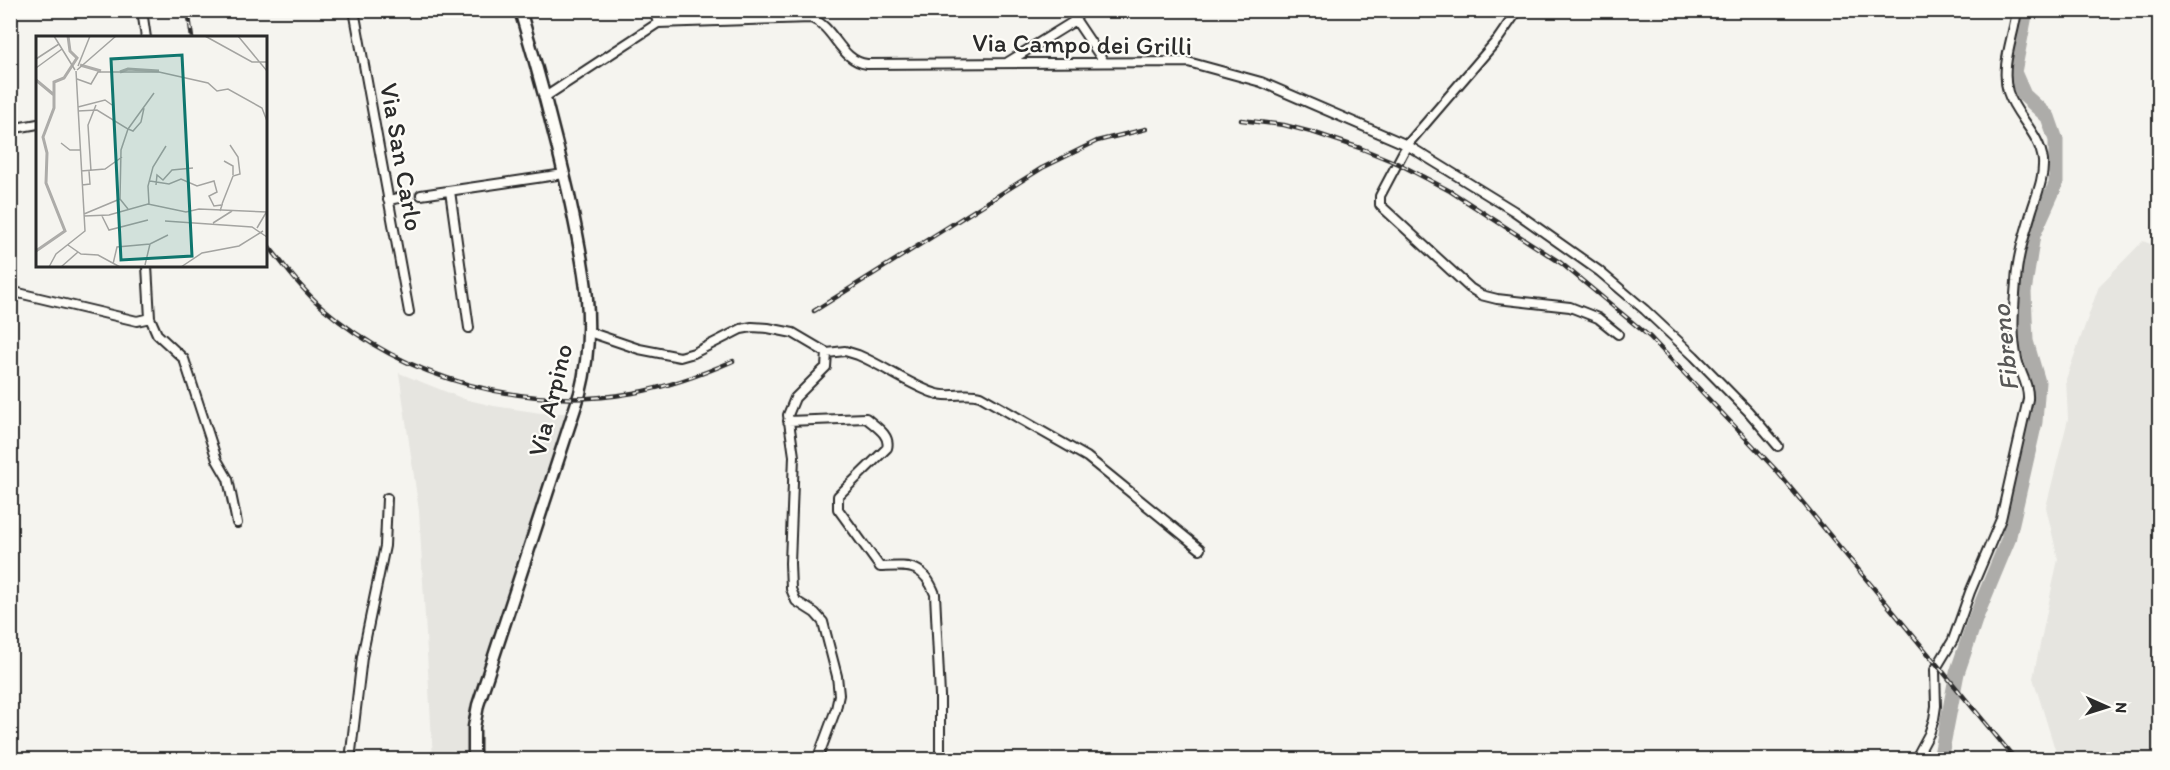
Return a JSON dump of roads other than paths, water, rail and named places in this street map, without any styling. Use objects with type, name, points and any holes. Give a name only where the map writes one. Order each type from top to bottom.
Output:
[{"type":"street","points":[[142,10],[146,36]]},
{"type":"street","name":"Via San Carlo","points":[[354,10],[409,312]]},
{"type":"street","name":"Via Arpino","points":[[474,759],[474,726],[478,705],[580,393],[589,332],[585,274],[564,174],[520,10]]},
{"type":"street","points":[[545,97],[658,23],[654,10]]},
{"type":"street","points":[[1069,10],[1104,62]]},
{"type":"street","points":[[1518,10],[1498,39],[1407,145],[1380,196],[1380,204],[1470,288],[1481,295],[1497,299],[1570,307],[1598,318],[1617,334]]},
{"type":"street","points":[[1915,759],[1929,734],[1934,719],[1935,670],[1953,640],[1970,592],[2001,519],[2028,399],[2027,386],[2017,362],[2015,347],[2015,283],[2020,249],[2040,186],[2043,165],[2035,135],[2011,100],[2007,87],[2007,67],[2017,10]]},
{"type":"street","name":"Via Campo dei Grilli","points":[[658,23],[807,17],[820,23],[850,57],[860,64],[1188,62],[1231,72],[1276,88],[1407,145],[1514,211],[1593,266],[1694,356],[1748,411],[1778,446]]},
{"type":"street","points":[[1006,63],[1076,20]]},
{"type":"street","points":[[10,129],[36,124]]},
{"type":"street","points":[[421,195],[564,174]]},
{"type":"street","points":[[450,191],[469,328]]},
{"type":"street","points":[[388,200],[399,198]]},
{"type":"street","points":[[147,267],[150,318],[157,334],[184,359],[217,460],[228,480],[237,523]]},
{"type":"street","points":[[10,291],[137,321],[150,318]]},
{"type":"street","points":[[589,332],[639,349],[680,357],[694,353],[741,328],[768,328],[793,333],[827,353],[852,352],[936,394],[947,396],[974,394],[997,404],[1087,457],[1200,549]]},
{"type":"street","points":[[817,759],[839,695],[823,622],[815,613],[796,600],[791,589],[794,456],[788,413],[792,404],[810,381],[825,367],[827,353]]},
{"type":"street","points":[[788,421],[866,418],[887,438],[887,448],[838,496],[838,509],[880,567],[917,569],[930,581],[935,594],[940,696],[940,759]]},
{"type":"street","points":[[350,759],[362,657],[385,546],[387,498]]},
{"type":"waterway","name":"Fibreno","points":[[1940,760],[1957,673],[1976,617],[2008,540],[2035,422],[2038,382],[2026,341],[2024,292],[2033,235],[2056,184],[2056,140],[2048,117],[2024,95],[2014,72],[2026,10]]},
{"type":"tunnel","points":[[399,198],[421,195]]},
{"type":"railway","points":[[188,10],[192,36]]},
{"type":"railway","points":[[1241,120],[1284,125],[1315,133],[1399,164],[1450,191],[1561,263],[1650,337],[1775,469],[2016,760]]},
{"type":"railway","points":[[814,311],[1042,168],[1097,141],[1146,129]]},
{"type":"railway","points":[[267,244],[315,301],[356,333],[391,354],[429,372],[469,385],[551,398],[592,398],[633,393],[658,387],[696,376],[733,361]]}]
